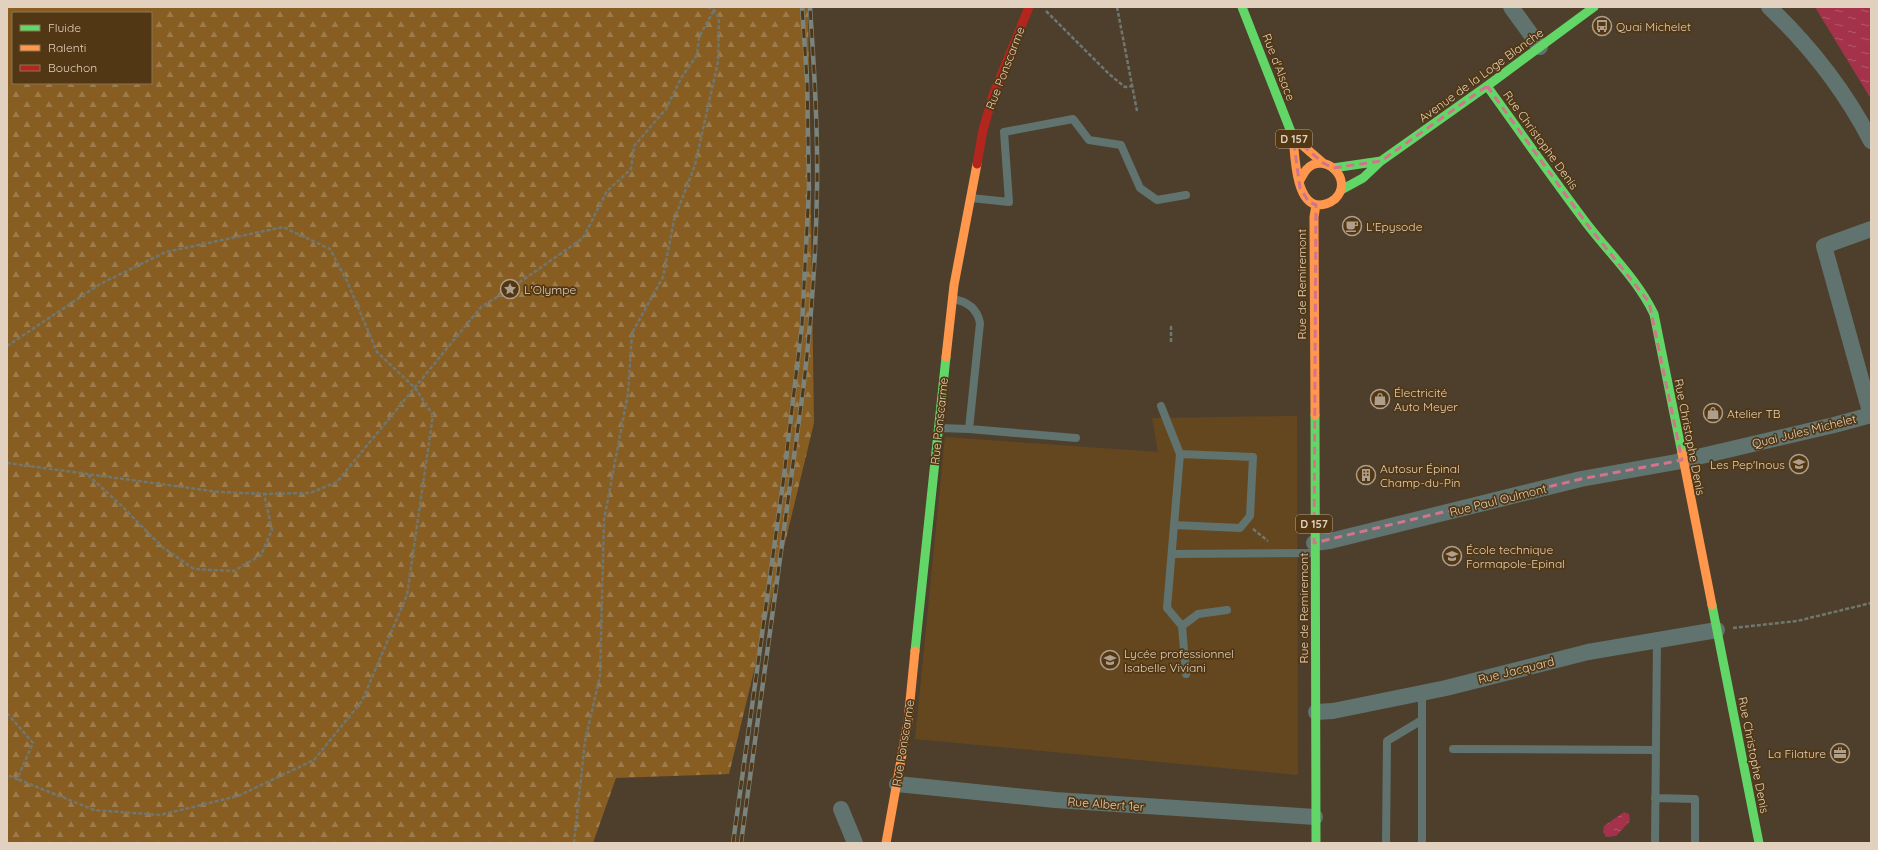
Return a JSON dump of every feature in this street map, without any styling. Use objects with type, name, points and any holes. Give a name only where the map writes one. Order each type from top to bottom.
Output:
[{"type":"street","name":"Rue Ponscarme","points":[[886,843],[898,784],[908,721],[952,299],[983,130],[993,95],[1029,7]]},
{"type":"street","name":"Rue d'Alsace","points":[[1242,7],[1293,137],[1300,180]]},
{"type":"street","points":[[1511,7],[1540,47]]},
{"type":"street","name":"Avenue de la Loge Blanche","points":[[1341,190],[1367,176],[1381,161],[1487,86],[1594,7]]},
{"type":"street","points":[[1770,7],[1802,41],[1831,76],[1860,119],[1871,141]]},
{"type":"street","name":"Rue Christophe Denis","points":[[1487,86],[1589,227],[1630,275],[1649,302],[1654,314],[1759,843]]},
{"type":"street","name":"Rue d'Alsace","points":[[1293,137],[1322,163]]},
{"type":"street","name":"Avenue de la Loge Blanche","points":[[1333,168],[1381,161]]},
{"type":"street","points":[[1322,163],[1333,168],[1340,175],[1342,182],[1338,197],[1332,202],[1324,205],[1316,205],[1308,202],[1303,196],[1300,188],[1300,180],[1303,172],[1309,166],[1322,163]]},
{"type":"street","name":"Rue de Remiremont","points":[[1316,205],[1314,216],[1313,309],[1316,843]]},
{"type":"street","name":"Quai Jules Michelet","points":[[1682,460],[1834,425],[1871,414],[1824,246],[1871,230]]},
{"type":"street","name":"Rue Paul Oulmont","points":[[1314,548],[1330,541],[1581,479],[1682,460]]},
{"type":"street","name":"Rue Jacquard","points":[[1316,712],[1333,711],[1422,693],[1588,652],[1717,630]]},
{"type":"street","name":"Rue Albert 1er","points":[[898,784],[1056,800],[1315,817]]},
{"type":"street","points":[[840,808],[855,843]]},
{"type":"lane","points":[[971,198],[1009,202],[1004,132],[1073,119],[1088,140],[1121,145],[1140,188],[1157,200],[1186,195]]},
{"type":"lane","points":[[952,299],[965,301],[978,315],[980,323],[969,429]]},
{"type":"lane","points":[[1161,406],[1180,454],[1167,608],[1182,626],[1186,674]]},
{"type":"lane","points":[[939,428],[1076,438]]},
{"type":"lane","points":[[1174,525],[1240,528],[1250,516],[1252,458],[1180,454]]},
{"type":"lane","points":[[1172,554],[1278,554],[1314,548]]},
{"type":"lane","points":[[1182,626],[1198,614],[1228,610]]},
{"type":"lane","points":[[1655,843],[1657,640]]},
{"type":"lane","points":[[1422,693],[1422,843]]},
{"type":"lane","points":[[1386,843],[1387,741],[1422,720]]},
{"type":"lane","points":[[1453,749],[1656,750]]},
{"type":"lane","points":[[1655,798],[1695,799],[1695,843]]},
{"type":"path","points":[[574,843],[585,741],[600,676],[604,520],[628,393],[632,333],[663,277],[674,220],[695,165],[718,62],[719,18],[714,10],[708,7]]},
{"type":"path","points":[[1042,7],[1109,74],[1125,87],[1132,86]]},
{"type":"path","points":[[1117,7],[1137,111]]},
{"type":"path","points":[[7,463],[219,492],[264,494],[310,493],[337,482],[481,307],[510,289],[583,238],[607,191],[631,169],[634,146],[666,109],[681,78],[697,55],[699,37],[714,10]]},
{"type":"path","points":[[7,346],[100,284],[166,252],[283,227],[330,249],[347,281],[377,352],[415,388],[434,415],[407,595],[362,701],[314,760],[238,796],[160,815],[94,810],[18,779],[7,776]]},
{"type":"path","points":[[1171,342],[1170,327],[1173,327]]},
{"type":"path","points":[[88,475],[124,508],[161,546],[194,569],[234,571],[261,555],[272,530],[264,494]]},
{"type":"path","points":[[1246,522],[1276,549],[1278,554]]},
{"type":"path","points":[[1717,630],[1797,622],[1871,603]]},
{"type":"path","points":[[7,713],[33,743],[18,779]]},
{"type":"highlighted area","points":[[1487,86],[1589,227],[1649,302],[1682,460],[1581,479],[1314,543],[1316,205],[1309,202],[1300,188],[1293,137],[1323,163],[1333,168],[1381,161]]},
{"type":"shaded area","name":"Lycée professionnel Isabelle Viviani","points":[[1297,416],[1298,775],[915,739],[945,437],[1158,452],[1152,418]]},
{"type":"green space","points":[[7,7],[808,7],[814,423],[729,774],[616,778],[593,843],[7,843]]},
{"type":"water","points":[[1815,7],[1871,7],[1871,99]]},
{"type":"water","points":[[1624,812],[1629,814],[1630,821],[1616,836],[1606,837],[1603,832],[1604,826]]},
{"type":"railway","points":[[733,843],[784,476],[802,325],[809,189],[807,79],[802,7]]},
{"type":"railway","points":[[741,843],[803,391],[811,315],[816,239],[817,143],[810,7]]},
{"type":"traffic: fast","points":[[1242,7],[1293,137]]},
{"type":"traffic: fast","points":[[1341,190],[1363,178],[1381,161],[1487,86],[1594,7]]},
{"type":"traffic: fast","points":[[1487,86],[1587,224],[1640,289],[1654,314],[1682,453]]},
{"type":"traffic: fast","points":[[1333,168],[1381,161]]},
{"type":"traffic: fast","points":[[915,651],[946,357]]},
{"type":"traffic: fast","points":[[1315,415],[1316,843]]},
{"type":"traffic: fast","points":[[1712,605],[1759,843]]},
{"type":"traffic: slow","points":[[1300,180],[1307,169],[1314,164],[1321,163],[1329,165],[1339,176],[1341,183],[1340,191],[1335,199],[1329,203],[1318,205],[1310,202],[1305,196],[1298,177],[1293,137],[1323,163]]},
{"type":"traffic: slow","points":[[946,357],[954,285],[977,164]]},
{"type":"traffic: slow","points":[[1315,415],[1314,217],[1316,205]]},
{"type":"traffic: slow","points":[[1682,453],[1712,605]]},
{"type":"traffic: slow","points":[[886,843],[908,721],[915,651]]},
{"type":"traffic: jam","points":[[977,164],[983,130],[993,95],[1029,7]]},
{"type":"place","name":"Quai Michelet","points":[[1602,26]]},
{"type":"place","name":"L'Epysode","points":[[1352,226]]},
{"type":"place","name":"L'Olympe","points":[[510,289]]},
{"type":"place","name":"Électricité Auto Meyer","points":[[1380,399]]},
{"type":"place","name":"Atelier TB","points":[[1713,413]]},
{"type":"place","name":"Les Pep'Inous","points":[[1799,464]]},
{"type":"place","name":"Autosur Épinal Champ-du-Pin","points":[[1366,475]]},
{"type":"place","name":"École technique Formapole-Epinal","points":[[1452,556]]},
{"type":"place","name":"Lycée professionnel Isabelle Viviani","points":[[1110,660]]},
{"type":"place","name":"La Filature","points":[[1840,753]]}]
